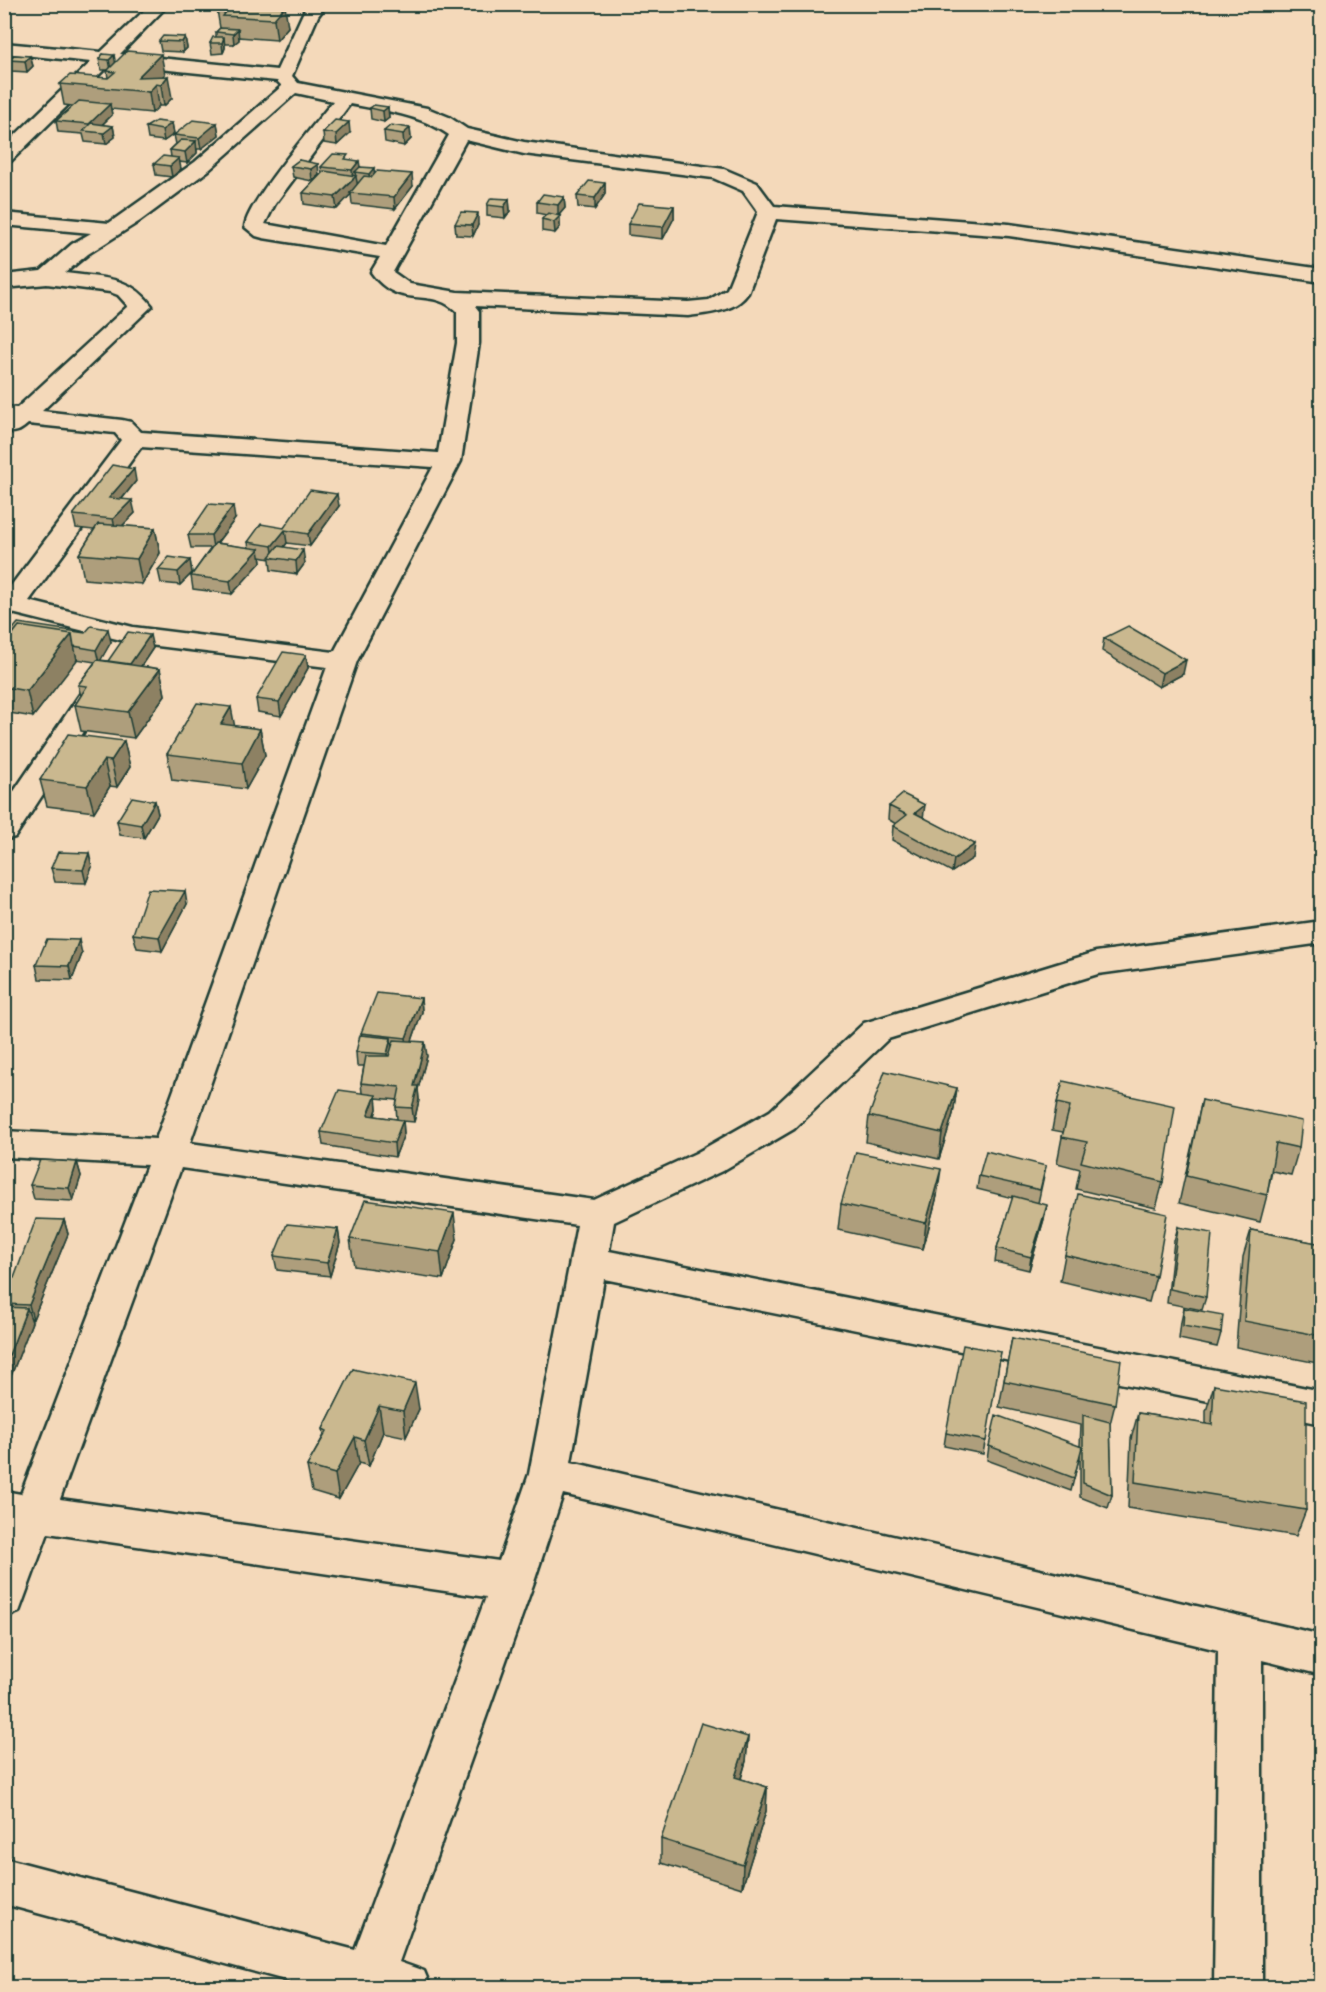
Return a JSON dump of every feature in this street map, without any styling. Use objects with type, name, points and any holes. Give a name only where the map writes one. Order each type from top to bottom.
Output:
[{"type":"street","points":[[4,157],[109,58],[161,4]]},
{"type":"street","points":[[47,277],[80,249],[133,217],[202,166],[287,82],[310,15],[319,4]]},
{"type":"street","points":[[4,48],[109,58],[287,82],[344,99],[420,112],[442,121],[460,133],[524,148],[717,173],[750,187],[768,212],[1009,230],[1322,276]]},
{"type":"street","points":[[344,99],[265,203],[255,220],[255,227],[263,232],[393,253]]},
{"type":"street","points":[[460,133],[382,272],[388,282],[401,289],[453,298],[688,309],[715,306],[737,293],[768,212]]},
{"type":"street","points":[[4,219],[111,229]]},
{"type":"street","points":[[4,282],[47,277],[112,286],[126,290],[141,306],[10,421]]},
{"type":"street","points":[[4,1599],[20,1511],[170,1153],[343,661],[449,461],[468,343],[468,311],[453,298]]},
{"type":"street","points":[[10,421],[122,427],[134,439],[449,461]]},
{"type":"street","points":[[134,439],[8,604],[133,635],[343,661]]},
{"type":"street","points":[[4,830],[133,635]]},
{"type":"street","points":[[4,1144],[170,1153],[597,1214],[709,1162],[782,1120],[876,1031],[1096,963],[1322,932]]},
{"type":"street","points":[[4,1881],[380,1984],[549,1474],[597,1214]]},
{"type":"street","points":[[588,1261],[1322,1408]]},
{"type":"street","points":[[549,1474],[1240,1637],[1322,1654]]},
{"type":"street","points":[[20,1511],[513,1582]]},
{"type":"street","points":[[1238,1988],[1240,1637]]},
{"type":"building","points":[[222,4],[285,6],[274,19],[223,16],[228,10],[217,10]]},
{"type":"building","points":[[220,28],[238,29],[233,34],[216,32]]},
{"type":"building","points":[[163,36],[185,37],[182,42],[159,41]]},
{"type":"building","points":[[213,37],[224,37],[222,43],[210,43]]},
{"type":"building","points":[[127,51],[161,54],[138,77],[168,76],[161,85],[156,84],[149,92],[60,84],[70,75],[108,78],[115,72],[107,71]]},
{"type":"building","points":[[103,54],[114,55],[109,60],[99,59]]},
{"type":"building","points":[[14,55],[30,56],[25,61],[9,60]]},
{"type":"building","points":[[79,101],[110,104],[89,124],[56,121]]},
{"type":"building","points":[[374,105],[388,107],[383,111],[370,108]]},
{"type":"building","points":[[193,120],[217,123],[199,138],[174,135]]},
{"type":"building","points":[[335,120],[349,122],[336,134],[323,132]]},
{"type":"building","points":[[156,121],[172,123],[162,130],[146,127]]},
{"type":"building","points":[[91,123],[113,126],[104,133],[83,131]]},
{"type":"building","points":[[391,125],[410,128],[403,134],[384,131]]},
{"type":"building","points":[[181,140],[196,141],[185,152],[170,150]]},
{"type":"building","points":[[333,154],[348,155],[345,159],[359,161],[352,170],[321,167]]},
{"type":"building","points":[[163,156],[179,158],[170,166],[154,164]]},
{"type":"building","points":[[299,160],[318,164],[311,169],[291,166]]},
{"type":"building","points":[[360,167],[374,168],[369,174],[355,172]]},
{"type":"building","points":[[324,171],[356,176],[335,197],[303,193]]},
{"type":"building","points":[[377,171],[412,174],[394,197],[350,193],[364,176],[372,177]]},
{"type":"building","points":[[589,181],[605,183],[595,198],[577,196]]},
{"type":"building","points":[[543,194],[564,197],[558,205],[537,202]]},
{"type":"building","points":[[491,198],[509,199],[504,207],[487,205]]},
{"type":"building","points":[[639,203],[674,206],[663,227],[628,224]]},
{"type":"building","points":[[461,212],[478,213],[472,225],[455,224]]},
{"type":"building","points":[[548,213],[560,216],[554,222],[542,219]]},
{"type":"building","points":[[112,465],[134,469],[109,498],[132,500],[113,519],[73,515]]},
{"type":"building","points":[[310,490],[337,494],[308,534],[285,530],[272,546],[248,542],[261,524],[284,528]]},
{"type":"building","points":[[209,504],[233,506],[211,535],[188,535]]},
{"type":"building","points":[[98,524],[155,528],[137,559],[79,554]]},
{"type":"building","points":[[215,543],[259,549],[230,581],[191,576]]},
{"type":"building","points":[[278,546],[303,550],[296,561],[269,557]]},
{"type":"building","points":[[169,557],[190,560],[178,572],[158,570]]},
{"type":"building","points":[[18,623],[85,633],[91,626],[108,629],[96,650],[74,646],[72,634],[19,626],[12,635],[9,634]]},
{"type":"building","points":[[19,626],[72,634],[27,691],[4,687],[4,644]]},
{"type":"building","points":[[1128,626],[1186,660],[1162,673],[1104,638]]},
{"type":"building","points":[[128,632],[150,635],[130,664],[108,661]]},
{"type":"building","points":[[283,652],[306,655],[279,702],[256,699]]},
{"type":"building","points":[[97,660],[160,669],[128,712],[75,705],[87,686],[78,685]]},
{"type":"building","points":[[197,703],[231,707],[221,724],[260,729],[242,763],[167,754]]},
{"type":"building","points":[[68,734],[124,741],[111,761],[104,760],[87,786],[40,780]]},
{"type":"building","points":[[903,794],[925,805],[915,813],[975,844],[954,859],[893,826],[907,815],[889,806]]},
{"type":"building","points":[[132,797],[155,801],[141,825],[117,821]]},
{"type":"building","points":[[58,852],[89,853],[83,870],[51,868]]},
{"type":"building","points":[[148,889],[185,891],[159,937],[133,934]]},
{"type":"building","points":[[47,939],[79,940],[69,966],[36,965]]},
{"type":"building","points":[[377,993],[421,998],[406,1038],[361,1033]]},
{"type":"building","points":[[360,1035],[391,1038],[387,1054],[356,1052]]},
{"type":"building","points":[[394,1040],[425,1042],[414,1086],[418,1086],[412,1108],[396,1107],[400,1087],[361,1083],[366,1056],[389,1056]]},
{"type":"building","points":[[885,1071],[957,1088],[942,1133],[869,1116]]},
{"type":"building","points":[[1063,1081],[1175,1106],[1163,1182],[1081,1162],[1087,1142],[1062,1137],[1070,1106],[1057,1103]]},
{"type":"building","points":[[339,1090],[376,1095],[368,1115],[403,1120],[394,1143],[321,1132]]},
{"type":"building","points":[[1202,1100],[1302,1121],[1299,1148],[1276,1143],[1267,1195],[1186,1176]]},
{"type":"building","points":[[986,1151],[1046,1166],[1040,1190],[979,1176]]},
{"type":"building","points":[[856,1152],[941,1169],[926,1223],[841,1204]]},
{"type":"building","points":[[40,1160],[77,1162],[69,1188],[30,1185]]},
{"type":"building","points":[[1078,1194],[1167,1214],[1156,1276],[1065,1255]]},
{"type":"building","points":[[1013,1196],[1047,1205],[1031,1257],[997,1248]]},
{"type":"building","points":[[365,1200],[454,1213],[440,1252],[350,1239]]},
{"type":"building","points":[[36,1219],[64,1220],[29,1305],[4,1304],[4,1278],[14,1278]]},
{"type":"building","points":[[287,1224],[338,1229],[327,1263],[274,1256]]},
{"type":"building","points":[[1178,1227],[1212,1233],[1206,1297],[1170,1289]]},
{"type":"building","points":[[1251,1230],[1322,1244],[1322,1336],[1244,1321]]},
{"type":"building","points":[[4,1307],[27,1308],[6,1363],[4,1363]]},
{"type":"building","points":[[1184,1308],[1223,1315],[1221,1333],[1183,1326]]},
{"type":"building","points":[[1012,1338],[1121,1360],[1115,1404],[1004,1381]]},
{"type":"building","points":[[963,1345],[1001,1352],[986,1441],[946,1433]]},
{"type":"building","points":[[353,1369],[415,1383],[403,1411],[379,1406],[364,1440],[355,1437],[335,1474],[307,1466],[327,1431],[323,1429]]},
{"type":"building","points":[[1214,1385],[1306,1401],[1306,1510],[1135,1482],[1138,1413],[1212,1425]]},
{"type":"building","points":[[996,1415],[1082,1447],[1074,1478],[989,1446]]},
{"type":"building","points":[[1083,1415],[1110,1422],[1112,1495],[1083,1483]]},
{"type":"building","points":[[701,1723],[748,1737],[735,1777],[767,1787],[743,1865],[661,1839]]}]
